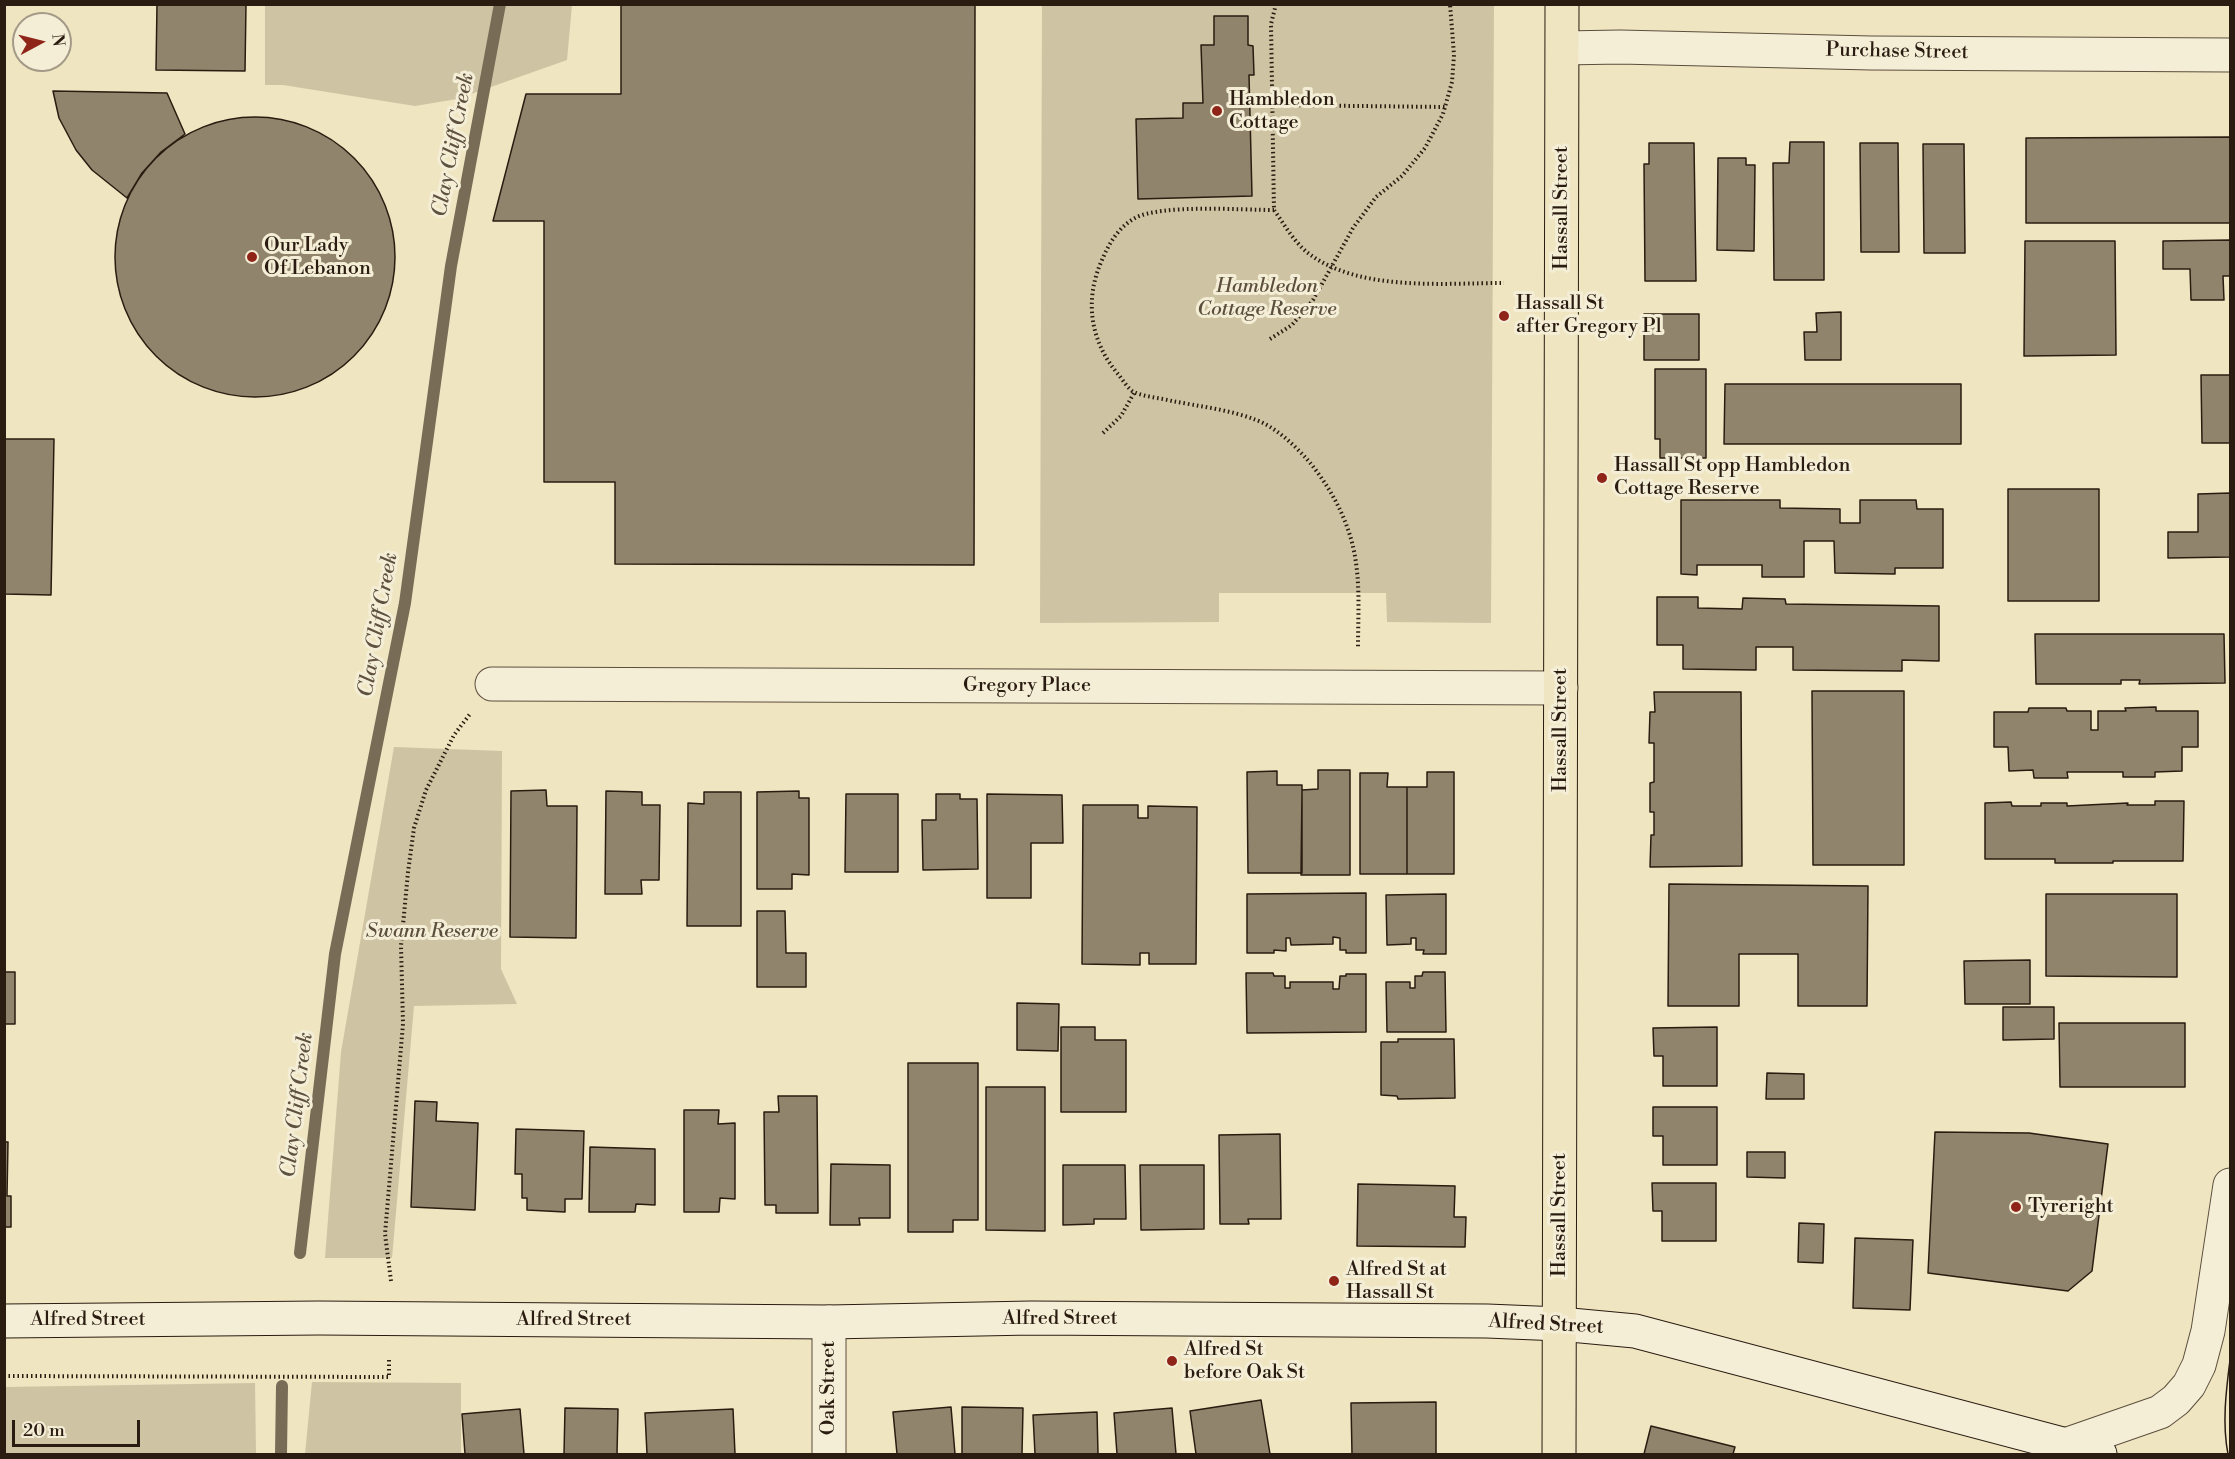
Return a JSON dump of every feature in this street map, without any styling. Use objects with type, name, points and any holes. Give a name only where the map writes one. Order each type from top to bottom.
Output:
[{"type":"main road","name":"Hassall Street","points":[[1559,1455],[1562,4]]},
{"type":"street","name":"Purchase Street","points":[[1563,48],[2230,55]]},
{"type":"street","name":"Gregory Place","points":[[492,684],[1561,688]]},
{"type":"street","points":[[2065,1446],[2160,1412],[2189,1385],[2199,1365],[2208,1331],[2230,1185]]},
{"type":"street","name":"Alfred Street","points":[[4,1321],[319,1318],[830,1322],[1031,1318],[1487,1321],[1560,1324],[1635,1331],[2100,1455]]},
{"type":"street","name":"Oak Street","points":[[829,1455],[830,1322]]},
{"type":"path","points":[[1276,4],[1271,24],[1274,210],[1290,233],[1307,253],[1340,272],[1365,278],[1417,282],[1504,283]]},
{"type":"path","points":[[1270,339],[1292,325],[1313,300],[1353,228],[1376,197],[1402,176],[1425,148],[1445,107],[1452,82],[1454,55],[1450,4]]},
{"type":"path","points":[[1272,105],[1445,107]]},
{"type":"path","points":[[1274,210],[1156,212],[1136,218],[1123,226],[1109,244],[1097,270],[1091,299],[1091,317],[1096,338],[1108,362],[1134,393],[1256,420],[1282,435],[1306,458],[1333,496],[1342,513],[1351,540],[1356,563],[1359,652]]},
{"type":"path","points":[[1103,433],[1121,416],[1134,393]]},
{"type":"path","points":[[391,1278],[385,1234],[403,1024],[401,946],[408,872],[414,828],[426,790],[454,735]]},
{"type":"path","points":[[4,1376],[389,1377]]},
{"type":"green space","points":[[265,5],[572,5],[567,60],[457,99],[415,106],[283,85],[265,85]]},
{"type":"green space","name":"Hambledon Cottage Reserve","points":[[1042,5],[1494,5],[1491,623],[1387,622],[1386,593],[1219,593],[1219,622],[1040,623]]},
{"type":"green space","name":"Swann Reserve","points":[[394,747],[502,751],[501,969],[517,1004],[414,1006],[392,1258],[325,1258],[341,1052]]},
{"type":"green space","points":[[312,1382],[461,1383],[461,1454],[305,1454]]},
{"type":"green space","points":[[255,1383],[256,1454],[5,1454],[5,1387]]},
{"type":"building","points":[[157,4],[246,4],[245,71],[156,70]]},
{"type":"building","points":[[621,4],[975,4],[974,565],[615,564],[615,482],[544,482],[544,221],[493,221],[526,94],[621,94]]},
{"type":"building","name":"Hambledon Cottage","points":[[1214,16],[1248,16],[1248,45],[1253,46],[1254,75],[1249,75],[1252,196],[1138,199],[1136,119],[1183,118],[1183,103],[1203,103],[1201,45],[1214,45]]},
{"type":"building","points":[[53,91],[167,93],[185,134],[161,152],[142,173],[127,198],[92,170],[76,150],[59,118]]},
{"type":"building","points":[[269,117],[309,127],[321,133],[344,149],[363,168],[385,203],[393,230],[395,257],[393,284],[385,311],[372,335],[354,356],[333,374],[309,387],[269,397],[241,397],[201,387],[177,374],[156,356],[138,335],[125,311],[117,284],[115,243],[125,203],[138,179],[156,158],[177,140],[201,127],[228,119]]},
{"type":"building","points":[[2230,137],[2230,223],[2026,223],[2026,138]]},
{"type":"building","points":[[1790,142],[1824,142],[1824,280],[1774,280],[1773,163],[1789,163]]},
{"type":"building","points":[[1649,143],[1694,143],[1696,281],[1645,281],[1644,164],[1649,164]]},
{"type":"building","points":[[1860,143],[1898,143],[1899,252],[1861,252]]},
{"type":"building","points":[[1923,144],[1964,144],[1965,253],[1924,253]]},
{"type":"building","points":[[1718,158],[1746,158],[1746,165],[1755,165],[1754,251],[1717,250]]},
{"type":"building","points":[[2230,240],[2230,276],[2223,276],[2224,300],[2191,300],[2190,269],[2163,269],[2163,241]]},
{"type":"building","points":[[2025,241],[2115,241],[2116,355],[2024,356]]},
{"type":"building","points":[[1841,312],[1841,360],[1805,360],[1804,332],[1817,332],[1816,313]]},
{"type":"building","points":[[1644,314],[1699,314],[1699,360],[1644,360]]},
{"type":"building","points":[[1655,369],[1706,369],[1706,458],[1660,458],[1660,439],[1655,439]]},
{"type":"building","points":[[2201,375],[2230,375],[2230,443],[2202,443]]},
{"type":"building","points":[[1725,384],[1961,384],[1961,444],[1724,444]]},
{"type":"building","points":[[4,439],[54,439],[51,595],[4,594]]},
{"type":"building","points":[[2008,489],[2099,489],[2099,601],[2008,601]]},
{"type":"building","points":[[2230,493],[2230,557],[2168,558],[2168,532],[2198,532],[2198,494]]},
{"type":"building","points":[[1681,500],[1780,500],[1780,508],[1840,509],[1840,523],[1860,523],[1860,500],[1916,500],[1917,509],[1943,509],[1943,568],[1895,568],[1895,574],[1835,573],[1834,541],[1804,541],[1804,577],[1762,577],[1762,565],[1697,565],[1697,575],[1681,574]]},
{"type":"building","points":[[1657,597],[1698,597],[1698,608],[1742,609],[1743,598],[1785,599],[1786,604],[1939,606],[1939,661],[1902,660],[1902,671],[1793,670],[1793,647],[1756,647],[1756,670],[1683,669],[1683,645],[1657,645]]},
{"type":"building","points":[[2035,634],[2224,634],[2225,683],[2139,684],[2140,680],[2121,680],[2121,684],[2036,684]]},
{"type":"building","points":[[1812,691],[1904,691],[1904,865],[1813,865]]},
{"type":"building","points":[[1654,692],[1741,692],[1742,866],[1650,867],[1651,835],[1654,835],[1654,812],[1650,812],[1650,783],[1654,782],[1654,743],[1649,743],[1650,712],[1655,712]]},
{"type":"building","points":[[2156,707],[2156,711],[2198,711],[2198,747],[2182,747],[2182,771],[2155,772],[2155,777],[2123,777],[2123,772],[2067,772],[2068,778],[2034,778],[2033,770],[2009,771],[2008,747],[1994,747],[1994,712],[2028,712],[2029,708],[2091,711],[2091,730],[2098,730],[2098,711],[2126,711],[2125,708]]},
{"type":"building","points":[[1318,770],[1350,770],[1350,875],[1301,875],[1302,790],[1318,789]]},
{"type":"building","points":[[1277,771],[1277,785],[1302,785],[1302,873],[1248,873],[1247,772]]},
{"type":"building","points":[[1427,772],[1454,772],[1454,874],[1407,874],[1407,787],[1427,787]]},
{"type":"building","points":[[1360,773],[1388,773],[1387,787],[1407,787],[1407,874],[1360,874]]},
{"type":"building","points":[[546,790],[547,806],[577,806],[576,938],[510,937],[511,791]]},
{"type":"building","points":[[606,791],[642,792],[642,805],[660,805],[659,880],[641,880],[642,894],[605,894]]},
{"type":"building","points":[[799,791],[799,798],[809,798],[809,875],[792,874],[792,889],[757,889],[757,792]]},
{"type":"building","points":[[704,792],[741,792],[741,926],[687,926],[688,803],[704,804]]},
{"type":"building","points":[[846,794],[898,794],[898,872],[845,872]]},
{"type":"building","points":[[936,794],[960,794],[960,799],[977,799],[978,869],[923,870],[922,820],[936,820]]},
{"type":"building","points":[[987,794],[1062,795],[1063,843],[1031,843],[1031,898],[987,898]]},
{"type":"building","points":[[2155,801],[2184,801],[2183,861],[2055,863],[2055,859],[1985,859],[1985,803],[2011,802],[2012,806],[2041,806],[2041,803],[2067,803],[2067,806],[2128,803],[2127,805],[2155,805]]},
{"type":"building","points":[[1083,805],[1138,805],[1138,818],[1148,818],[1148,806],[1197,807],[1196,964],[1149,964],[1149,953],[1140,953],[1140,965],[1082,964]]},
{"type":"building","points":[[1669,884],[1868,886],[1867,1006],[1798,1006],[1798,954],[1739,954],[1739,1006],[1668,1006]]},
{"type":"building","points":[[1366,893],[1366,953],[1346,953],[1346,950],[1340,950],[1340,938],[1333,937],[1333,944],[1291,945],[1290,938],[1286,938],[1286,951],[1247,953],[1247,894]]},
{"type":"building","points":[[1446,894],[1446,954],[1423,954],[1424,950],[1416,950],[1416,938],[1411,938],[1411,944],[1387,945],[1386,895]]},
{"type":"building","points":[[2046,894],[2177,894],[2177,977],[2046,976]]},
{"type":"building","points":[[757,911],[785,911],[786,953],[806,953],[806,987],[757,987]]},
{"type":"building","points":[[2030,960],[2030,1004],[1965,1004],[1964,961]]},
{"type":"building","points":[[4,972],[15,972],[15,1024],[4,1024]]},
{"type":"building","points":[[1423,972],[1445,972],[1446,1032],[1387,1032],[1386,982],[1410,982],[1410,988],[1415,988],[1415,976],[1422,976]]},
{"type":"building","points":[[1246,973],[1273,973],[1274,976],[1285,976],[1285,988],[1290,988],[1290,982],[1333,982],[1333,989],[1339,989],[1340,976],[1366,974],[1366,1032],[1247,1033]]},
{"type":"building","points":[[1017,1003],[1059,1004],[1058,1051],[1017,1050]]},
{"type":"building","points":[[2003,1007],[2054,1007],[2054,1039],[2003,1040]]},
{"type":"building","points":[[2059,1023],[2185,1023],[2185,1087],[2060,1087]]},
{"type":"building","points":[[1061,1027],[1095,1027],[1095,1040],[1126,1040],[1126,1112],[1061,1112]]},
{"type":"building","points":[[1717,1027],[1717,1086],[1663,1086],[1663,1056],[1654,1056],[1653,1028]]},
{"type":"building","points":[[1398,1039],[1454,1039],[1455,1098],[1398,1099],[1397,1096],[1381,1095],[1381,1042],[1398,1042]]},
{"type":"building","points":[[908,1063],[978,1063],[978,1220],[953,1220],[953,1232],[908,1232]]},
{"type":"building","points":[[1767,1073],[1804,1074],[1804,1099],[1766,1099]]},
{"type":"building","points":[[986,1087],[1045,1087],[1045,1231],[986,1230]]},
{"type":"building","points":[[778,1096],[817,1096],[818,1213],[776,1213],[776,1205],[765,1205],[764,1112],[779,1112]]},
{"type":"building","points":[[415,1101],[437,1102],[436,1121],[478,1123],[475,1210],[411,1207]]},
{"type":"building","points":[[1653,1107],[1717,1107],[1717,1165],[1663,1165],[1663,1136],[1653,1136]]},
{"type":"building","points":[[684,1110],[719,1110],[718,1124],[735,1123],[735,1199],[720,1198],[719,1212],[684,1212]]},
{"type":"building","points":[[516,1129],[584,1131],[582,1199],[565,1199],[565,1212],[527,1210],[527,1198],[522,1198],[522,1174],[515,1174]]},
{"type":"building","name":"Tyreright","points":[[1935,1132],[2029,1133],[2108,1144],[2092,1271],[2068,1291],[1928,1273]]},
{"type":"building","points":[[1280,1134],[1281,1219],[1248,1219],[1249,1224],[1220,1224],[1219,1135]]},
{"type":"building","points":[[4,1142],[8,1142],[7,1196],[11,1196],[11,1227],[4,1227]]},
{"type":"building","points":[[590,1147],[655,1149],[655,1205],[636,1204],[635,1212],[589,1212]]},
{"type":"building","points":[[1747,1152],[1785,1152],[1785,1178],[1747,1177]]},
{"type":"building","points":[[831,1164],[890,1165],[890,1218],[859,1218],[860,1225],[830,1225]]},
{"type":"building","points":[[1063,1165],[1125,1165],[1126,1219],[1094,1219],[1094,1224],[1063,1225]]},
{"type":"building","points":[[1140,1165],[1204,1165],[1204,1229],[1141,1230]]},
{"type":"building","points":[[1652,1183],[1716,1183],[1716,1241],[1662,1241],[1662,1211],[1653,1211]]},
{"type":"building","points":[[1358,1184],[1455,1186],[1454,1217],[1466,1217],[1465,1247],[1357,1246]]},
{"type":"building","points":[[1799,1223],[1824,1224],[1823,1263],[1798,1262]]},
{"type":"building","points":[[1855,1238],[1913,1240],[1910,1310],[1853,1308]]},
{"type":"building","points":[[1261,1400],[1270,1454],[1196,1454],[1190,1411]]},
{"type":"building","points":[[1436,1402],[1436,1454],[1352,1454],[1351,1403]]},
{"type":"building","points":[[951,1407],[955,1454],[897,1454],[893,1412]]},
{"type":"building","points":[[962,1407],[1023,1408],[1022,1454],[962,1454]]},
{"type":"building","points":[[565,1408],[618,1409],[617,1454],[564,1454]]},
{"type":"building","points":[[1172,1408],[1176,1454],[1117,1454],[1114,1413]]},
{"type":"building","points":[[520,1409],[524,1454],[465,1454],[462,1414]]},
{"type":"building","points":[[733,1409],[735,1454],[647,1454],[645,1413]]},
{"type":"building","points":[[1097,1412],[1098,1454],[1035,1454],[1033,1415]]},
{"type":"building","points":[[1651,1426],[1735,1447],[1733,1454],[1644,1454]]},
{"type":"waterway","name":"Clay Cliff Creek","points":[[300,1253],[335,954],[405,603],[451,266],[500,4]]},
{"type":"waterway","name":"Clay Cliff Creek","points":[[281,1454],[282,1386]]},
{"type":"tram line","points":[[2228,1454],[2225,1419],[2230,1360]]},
{"type":"place","name":"Hambledon Cottage","points":[[1217,111]]},
{"type":"place","name":"Our Lady Of Lebanon","points":[[252,257]]},
{"type":"place","name":"Hassall St after Gregory Pl","points":[[1504,316]]},
{"type":"place","name":"Hassall St opp Hambledon Cottage Reserve","points":[[1602,478]]},
{"type":"place","name":"Tyreright","points":[[2016,1207]]},
{"type":"place","name":"Alfred St at Hassall St","points":[[1334,1281]]},
{"type":"place","name":"Alfred St before Oak St","points":[[1172,1361]]}]
